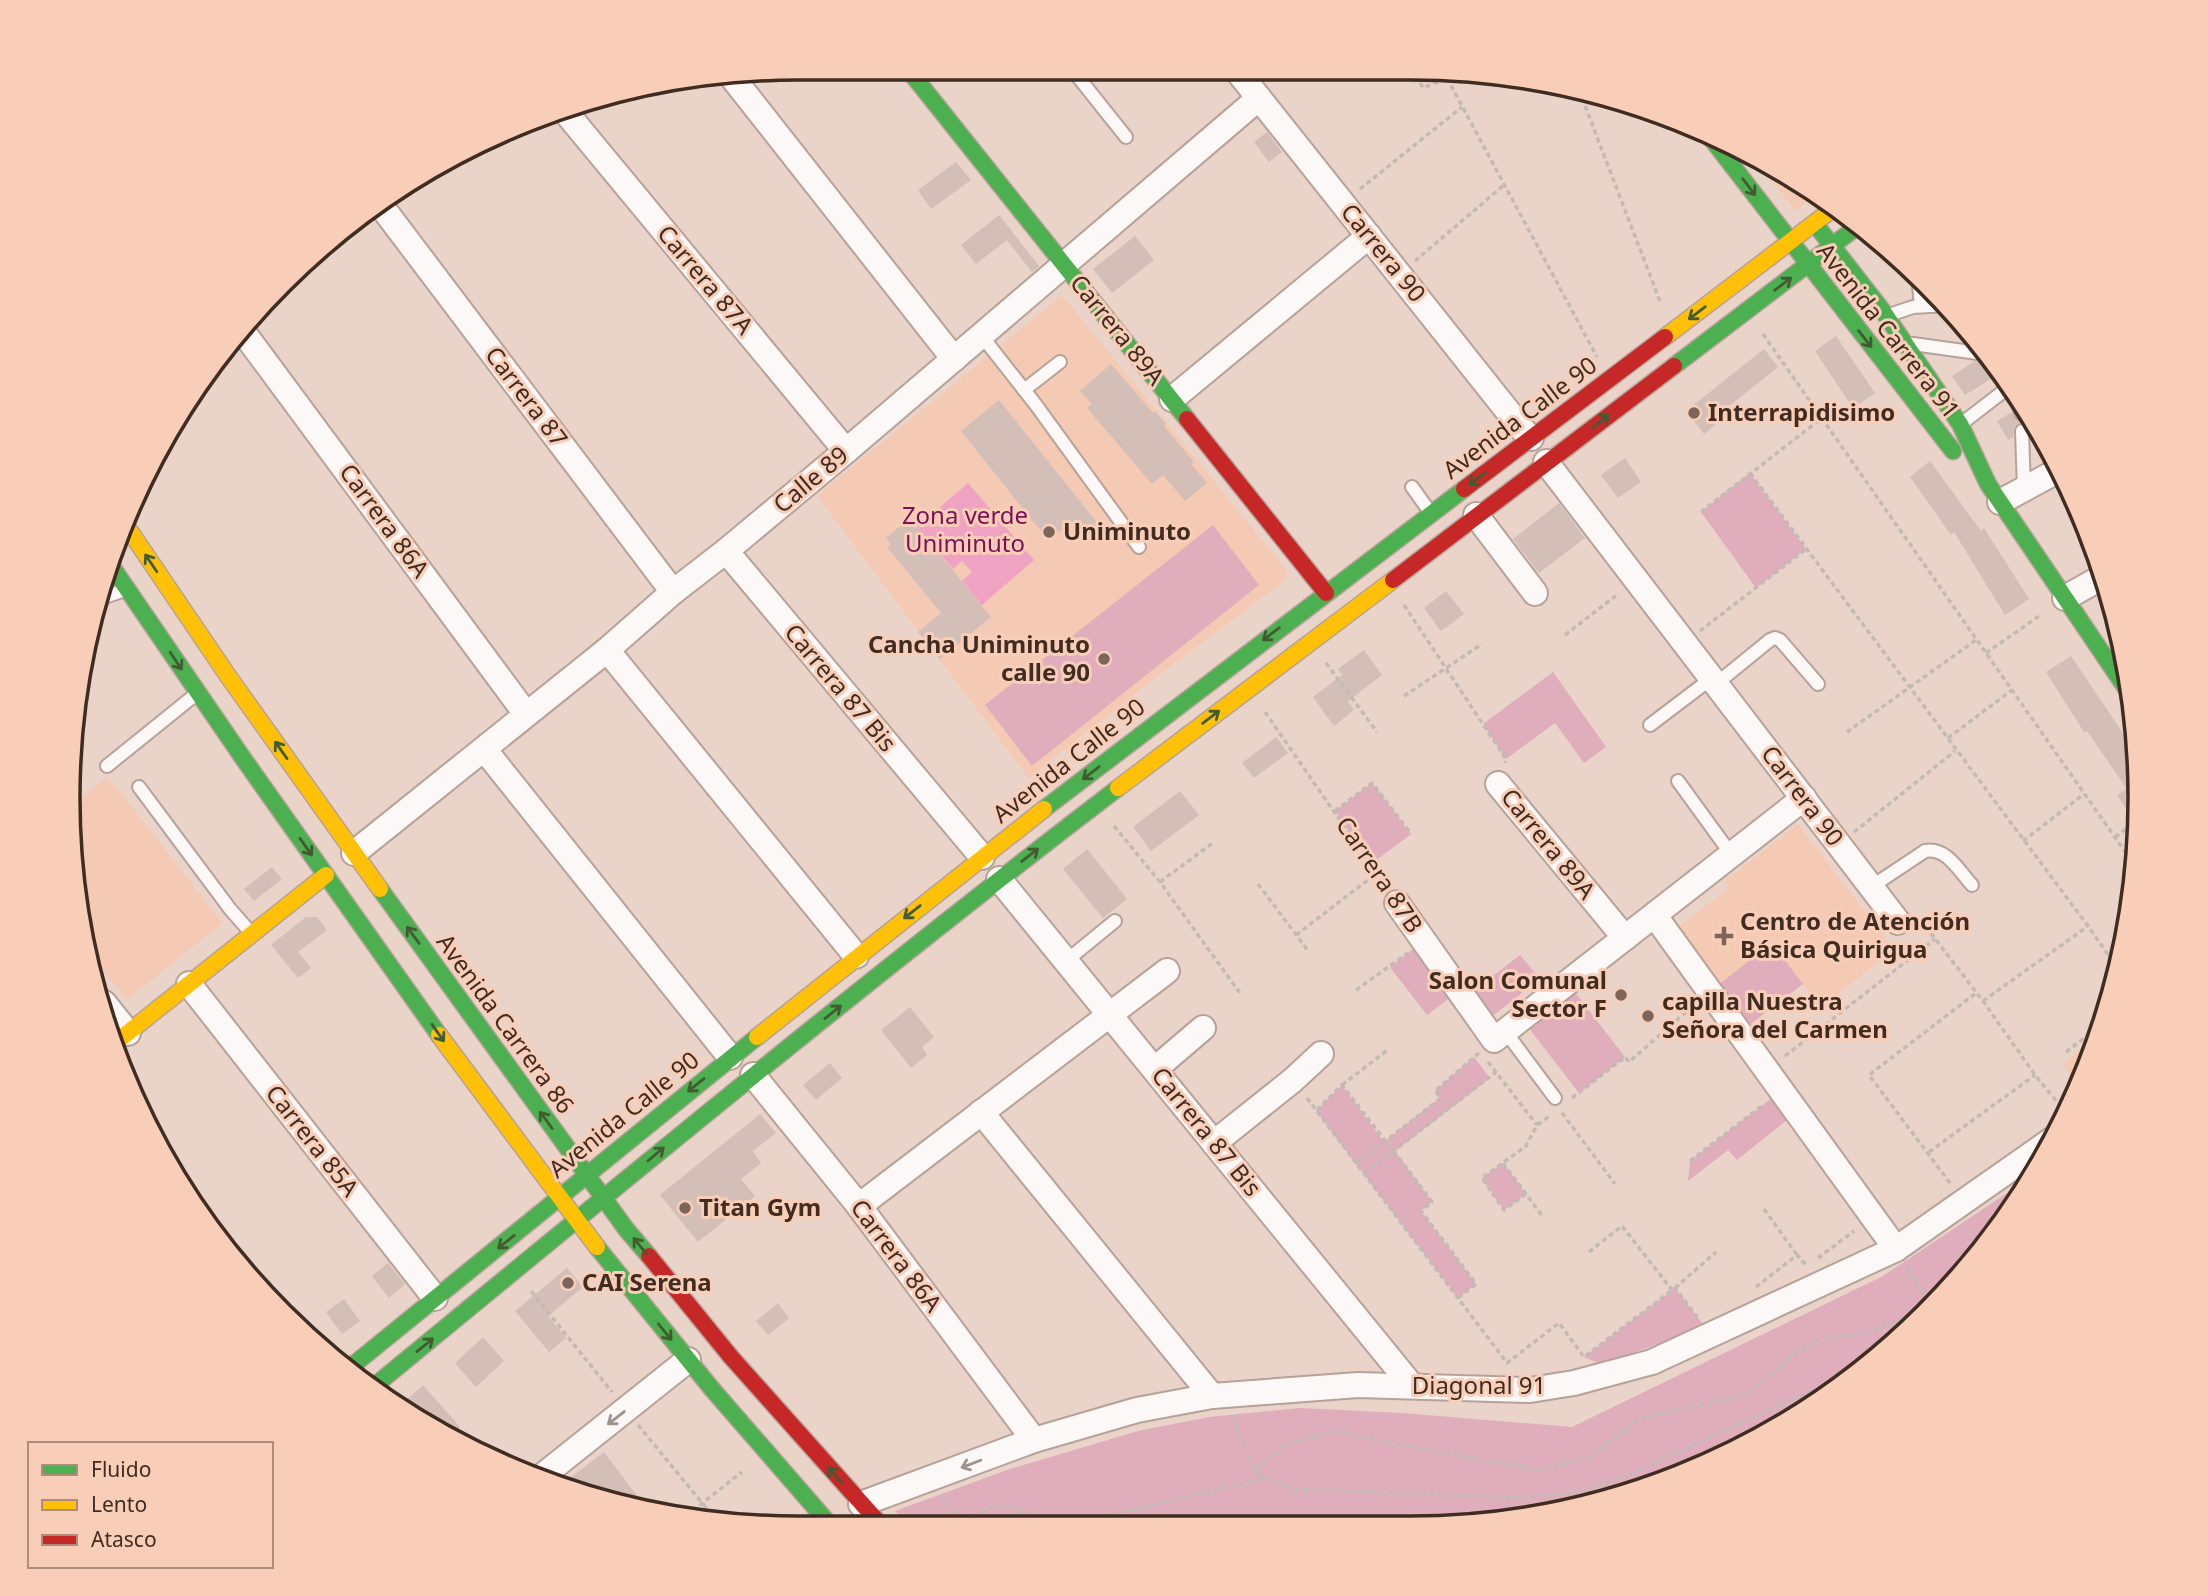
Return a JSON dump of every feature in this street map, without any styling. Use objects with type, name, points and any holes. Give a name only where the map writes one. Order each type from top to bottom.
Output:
[{"type":"main road","name":"Carrera 89A","points":[[917,81],[1326,593]]},
{"type":"main road","name":"Avenida Carrera 91","points":[[1721,151],[1949,447],[1994,494]]},
{"type":"main road","name":"Avenida Calle 90","points":[[355,1362],[856,956],[1326,593],[1826,214]]},
{"type":"main road","name":"Avenida Carrera 91","points":[[1814,223],[1884,313],[1960,424],[1994,494],[2116,674]]},
{"type":"main road","name":"Avenida Calle 90","points":[[380,1381],[753,1075],[999,879],[1546,461],[1832,247],[1856,236]]},
{"type":"main road","points":[[1866,261],[1869,281],[1884,313]]},
{"type":"main road","name":"Avenida Carrera 86","points":[[131,533],[228,676],[586,1175],[684,1301],[872,1516]]},
{"type":"main road","points":[[117,574],[326,875],[559,1199],[688,1360],[822,1516]]},
{"type":"main road","points":[[122,1037],[326,875]]},
{"type":"street","name":"Carrera 90","points":[[1245,81],[1531,438]]},
{"type":"street","points":[[737,83],[954,359]]},
{"type":"street","name":"Calle 89","points":[[354,853],[607,650],[673,592],[846,451],[1259,98]]},
{"type":"street","name":"Carrera 87A","points":[[570,118],[846,451]]},
{"type":"street","name":"Carrera 87","points":[[385,211],[673,592]]},
{"type":"street","points":[[1172,400],[1369,236]]},
{"type":"street","name":"Carrera 86A","points":[[248,338],[526,714]]},
{"type":"street","name":"Carrera 90","points":[[1546,461],[1898,922]]},
{"type":"street","points":[[1994,494],[2024,489],[2051,475]]},
{"type":"street","points":[[1476,515],[1535,593]]},
{"type":"street","name":"Carrera 87 Bis","points":[[726,551],[982,858]]},
{"type":"street","points":[[2065,598],[2094,582]]},
{"type":"street","points":[[607,650],[856,956]]},
{"type":"street","points":[[484,749],[730,1057]]},
{"type":"street","name":"Carrera 89A","points":[[1498,784],[1625,938]]},
{"type":"street","points":[[1493,1041],[1804,798]]},
{"type":"street","name":"Carrera 87 Bis","points":[[999,879],[1412,1386]]},
{"type":"street","name":"Carrera 87B","points":[[1397,903],[1493,1041]]},
{"type":"street","points":[[1655,916],[1896,1249]]},
{"type":"street","points":[[859,1206],[1167,971]]},
{"type":"street","name":"Carrera 85A","points":[[189,984],[435,1298]]},
{"type":"street","points":[[1155,1069],[1203,1028]]},
{"type":"street","points":[[1214,1143],[1321,1054]]},
{"type":"street","name":"Carrera 86A","points":[[753,1075],[859,1206],[1034,1440]]},
{"type":"street","points":[[981,1112],[1218,1395]]},
{"type":"street","name":"Diagonal 91","points":[[861,1504],[1034,1440],[1137,1410],[1218,1395],[1318,1387],[1412,1386],[1530,1390],[1574,1384],[1652,1362],[1896,1249],[2033,1153]]},
{"type":"street","points":[[549,1471],[688,1360]]},
{"type":"lane","points":[[1082,81],[1126,136]]},
{"type":"lane","points":[[1921,295],[1921,306]]},
{"type":"lane","points":[[1884,313],[1931,306]]},
{"type":"lane","points":[[981,335],[1139,547]]},
{"type":"lane","points":[[1905,344],[1972,352]]},
{"type":"lane","points":[[1024,390],[1060,362]]},
{"type":"lane","points":[[1960,424],[2002,392]]},
{"type":"lane","points":[[2022,431],[2024,489]]},
{"type":"lane","points":[[1412,487],[1432,514]]},
{"type":"lane","points":[[110,595],[127,589]]},
{"type":"lane","points":[[1650,725],[1776,638],[1818,684]]},
{"type":"lane","points":[[107,766],[198,693]]},
{"type":"lane","points":[[1678,781],[1731,854]]},
{"type":"lane","points":[[139,787],[230,909],[252,934]]},
{"type":"lane","points":[[1871,887],[1925,851],[1934,849],[1942,852],[1972,885]]},
{"type":"lane","points":[[1066,961],[1115,921]]},
{"type":"lane","name":"Carrera 87B","points":[[1493,1041],[1555,1098]]},
{"type":"path","points":[[1419,81],[1423,88],[1438,82]]},
{"type":"path","points":[[1449,82],[1608,379]]},
{"type":"path","points":[[1584,102],[1662,306]]},
{"type":"path","points":[[1343,203],[1462,107]]},
{"type":"path","points":[[1400,274],[1504,185]]},
{"type":"path","points":[[1747,311],[2125,852]]},
{"type":"path","points":[[1700,512],[1822,418]]},
{"type":"path","points":[[1750,473],[2109,957]]},
{"type":"path","points":[[1685,643],[1806,549]]},
{"type":"path","points":[[1565,635],[1636,579]]},
{"type":"path","name":"Carrera 89A","points":[[1403,603],[1506,759],[1498,784]]},
{"type":"path","points":[[1986,653],[2045,612]]},
{"type":"path","points":[[1847,732],[1977,640]]},
{"type":"path","points":[[1310,641],[1377,732]]},
{"type":"path","points":[[1404,696],[1482,644]]},
{"type":"path","points":[[1948,738],[2012,691]]},
{"type":"path","name":"Carrera 87B","points":[[1264,710],[1397,903]]},
{"type":"path","points":[[1839,844],[1956,751]]},
{"type":"path","points":[[1335,811],[1372,783],[1412,834]]},
{"type":"path","points":[[2023,841],[2084,794]]},
{"type":"path","points":[[1114,826],[1160,882],[1242,996]]},
{"type":"path","points":[[2115,837],[2127,828]]},
{"type":"path","points":[[1160,882],[1213,842]]},
{"type":"path","points":[[1296,935],[1377,873]]},
{"type":"path","points":[[1258,884],[1309,952]]},
{"type":"path","points":[[1898,922],[1923,923],[2059,1104]]},
{"type":"path","points":[[1983,1001],[2088,926]]},
{"type":"path","points":[[1766,1070],[1935,939]]},
{"type":"path","points":[[1356,990],[1423,941]]},
{"type":"path","points":[[1569,1101],[1625,1057],[1629,1062],[1709,992]]},
{"type":"path","points":[[1964,1202],[1869,1075],[1976,993]]},
{"type":"path","points":[[2066,1052],[2086,1036]]},
{"type":"path","points":[[1493,1041],[1496,1072],[1537,1125]]},
{"type":"path","points":[[1356,1164],[1441,1098],[1435,1091],[1493,1041]]},
{"type":"path","points":[[1316,1111],[1342,1085],[1389,1049]]},
{"type":"path","points":[[1364,1174],[1496,1072]]},
{"type":"path","points":[[1928,1153],[2035,1075]]},
{"type":"path","points":[[1293,1080],[1507,1363],[1559,1323],[1584,1357],[1674,1289],[1716,1252]]},
{"type":"path","points":[[1342,1085],[1432,1202],[1421,1211],[1476,1284],[1458,1298]]},
{"type":"path","points":[[1690,1161],[1781,1091]]},
{"type":"path","points":[[1526,1194],[1504,1210],[1482,1178],[1526,1146],[1537,1125],[1559,1109],[1615,1184]]},
{"type":"path","points":[[1503,1163],[1543,1217]]},
{"type":"path","points":[[1764,1209],[1807,1266]]},
{"type":"path","points":[[1818,1258],[1873,1217]]},
{"type":"path","points":[[1589,1252],[1622,1226],[1704,1326]]},
{"type":"path","points":[[1896,1249],[1925,1296]]},
{"type":"path","points":[[1756,1287],[1797,1255]]},
{"type":"path","points":[[1255,1471],[1286,1444],[1338,1431],[1405,1446],[1538,1469],[1588,1458],[1641,1418],[1746,1395],[1800,1350],[1818,1339],[1871,1332],[1902,1319]]},
{"type":"path","points":[[1218,1395],[1255,1471],[1265,1478],[1296,1489],[1525,1498],[1586,1491],[1632,1473],[1821,1386]]},
{"type":"path","points":[[697,1508],[752,1465]]},
{"type":"path","points":[[1107,1516],[1265,1478]]},
{"type":"path","points":[[970,1516],[992,1507],[1009,1506],[1036,1516]]},
{"type":"shaded area","points":[[1768,177],[1809,201],[1796,211]]},
{"type":"shaded area","name":"Uniminuto","points":[[1062,295],[1285,568],[1287,576],[1029,779],[817,496]]},
{"type":"shaded area","points":[[1750,473],[1806,549],[1756,588],[1701,512]]},
{"type":"shaded area","name":"Cancha Uniminuto calle 90","points":[[1213,525],[1259,585],[1032,766],[985,705]]},
{"type":"shaded area","points":[[1553,672],[1606,747],[1584,763],[1555,723],[1506,759],[1483,724]]},
{"type":"shaded area","points":[[106,778],[115,785],[222,923],[127,1000],[101,968],[94,938],[82,845],[80,799]]},
{"type":"shaded area","points":[[1372,783],[1411,834],[1371,864],[1335,811]]},
{"type":"shaded area","points":[[1798,824],[1894,950],[1821,1007],[1772,944],[1718,985],[1676,929],[1729,888],[1725,881]]},
{"type":"shaded area","points":[[1423,941],[1459,991],[1427,1015],[1390,967]]},
{"type":"shaded area","points":[[1772,943],[1803,984],[1744,1029],[1713,989]]},
{"type":"shaded area","points":[[1520,955],[1540,979],[1490,1018],[1471,993]]},
{"type":"shaded area","points":[[1574,991],[1625,1057],[1579,1093],[1528,1027]]},
{"type":"shaded area","points":[[2081,1050],[2072,1076],[2063,1064]]},
{"type":"shaded area","points":[[1474,1057],[1490,1078],[1395,1151],[1432,1202],[1421,1211],[1476,1284],[1458,1298],[1316,1111],[1342,1085],[1384,1142],[1440,1098],[1435,1091]]},
{"type":"shaded area","points":[[1781,1091],[1797,1112],[1737,1160],[1728,1150],[1688,1181],[1690,1161]]},
{"type":"shaded area","points":[[1503,1163],[1526,1194],[1504,1210],[1482,1178]]},
{"type":"shaded area","points":[[2011,1190],[1979,1235],[1917,1305],[1847,1367],[1809,1395],[1727,1442],[1685,1461],[1596,1491],[1504,1509],[1410,1516],[900,1516],[895,1511],[1010,1469],[1138,1431],[1209,1417],[1300,1408],[1402,1413],[1572,1427],[1883,1276]]},
{"type":"shaded area","points":[[1675,1288],[1705,1327],[1601,1364],[1584,1357]]},
{"type":"green space","name":"Zona verde Uniminuto","points":[[968,483],[1034,560],[982,605],[962,581],[972,572],[962,561],[953,569],[917,527]]},
{"type":"building","points":[[1267,132],[1282,152],[1269,162],[1254,142]]},
{"type":"building","points":[[956,162],[971,180],[931,209],[918,190]]},
{"type":"building","points":[[999,215],[1039,266],[1032,272],[1007,240],[976,264],[961,245]]},
{"type":"building","points":[[1135,236],[1154,260],[1112,293],[1093,269]]},
{"type":"building","points":[[1836,336],[1875,393],[1853,408],[1815,351]]},
{"type":"building","points":[[1764,349],[1778,367],[1728,407],[1732,411],[1704,434],[1686,411]]},
{"type":"building","points":[[1975,361],[1980,362],[1992,378],[1965,395],[1952,376]]},
{"type":"building","points":[[1111,364],[1153,413],[1155,411],[1166,424],[1164,426],[1194,462],[1191,464],[1207,483],[1185,501],[1163,475],[1152,484],[1087,408],[1092,404],[1080,391]]},
{"type":"building","points":[[999,400],[1103,530],[1089,541],[1072,522],[1048,540],[961,431]]},
{"type":"building","points":[[2012,412],[2015,419],[2021,422],[2014,428],[2013,437],[2008,440],[1997,421]]},
{"type":"building","points":[[1625,458],[1641,482],[1618,498],[1601,475]]},
{"type":"building","points":[[1930,461],[1981,531],[1984,528],[2029,599],[2005,615],[1954,532],[1951,535],[1910,477]]},
{"type":"building","points":[[1559,503],[1585,538],[1539,573],[1513,539]]},
{"type":"building","points":[[910,518],[991,617],[940,659],[918,632],[941,613],[887,547],[891,544],[886,538]]},
{"type":"building","points":[[1446,591],[1464,614],[1441,631],[1424,608]]},
{"type":"building","points":[[1364,650],[1382,675],[1348,701],[1354,710],[1334,726],[1313,697],[1342,675],[1338,669]]},
{"type":"building","points":[[2071,656],[2124,735],[2128,798],[2127,810],[2117,795],[2127,789],[2087,731],[2084,732],[2046,672]]},
{"type":"building","points":[[1276,737],[1288,753],[1254,778],[1242,763]]},
{"type":"building","points":[[1180,791],[1199,815],[1151,851],[1133,827]]},
{"type":"building","points":[[1087,849],[1127,899],[1103,918],[1063,869]]},
{"type":"building","points":[[272,867],[282,879],[254,901],[244,889]]},
{"type":"building","points":[[306,917],[317,917],[327,930],[298,952],[311,968],[298,978],[271,945]]},
{"type":"building","points":[[910,1007],[934,1037],[922,1047],[927,1055],[911,1068],[881,1030]]},
{"type":"building","points":[[830,1063],[842,1078],[816,1100],[803,1085]]},
{"type":"building","points":[[760,1114],[776,1133],[753,1151],[761,1163],[741,1179],[755,1196],[698,1242],[660,1195]]},
{"type":"building","points":[[388,1263],[405,1284],[389,1298],[372,1276]]},
{"type":"building","points":[[567,1268],[583,1287],[548,1316],[566,1338],[549,1352],[515,1311]]},
{"type":"building","points":[[344,1299],[360,1321],[342,1334],[326,1312]]},
{"type":"building","points":[[778,1303],[789,1318],[768,1335],[756,1321]]},
{"type":"building","points":[[483,1337],[504,1361],[476,1387],[455,1363]]},
{"type":"building","points":[[423,1385],[460,1427],[458,1429],[407,1400]]},
{"type":"building","points":[[604,1452],[638,1497],[612,1491],[570,1478]]},
{"type":"traffic: fast","points":[[917,81],[1187,419]]},
{"type":"traffic: fast","points":[[1721,151],[1953,451]]},
{"type":"traffic: fast","points":[[1819,229],[1882,310],[1960,424],[1988,484],[2116,674]]},
{"type":"traffic: fast","points":[[1674,366],[1850,232]]},
{"type":"traffic: fast","points":[[1044,809],[1464,489]]},
{"type":"traffic: fast","points":[[117,574],[439,1035]]},
{"type":"traffic: fast","points":[[380,1381],[835,1010],[1118,788]]},
{"type":"traffic: fast","points":[[380,889],[626,1229],[649,1256]]},
{"type":"traffic: fast","points":[[356,1363],[757,1037]]},
{"type":"traffic: fast","points":[[597,1247],[712,1389],[822,1516]]},
{"type":"traffic: slow","points":[[1665,337],[1826,214]]},
{"type":"traffic: slow","points":[[131,533],[228,676],[380,889]]},
{"type":"traffic: slow","points":[[1118,788],[1393,580]]},
{"type":"traffic: slow","points":[[757,1037],[1044,809]]},
{"type":"traffic: slow","points":[[122,1037],[326,875]]},
{"type":"traffic: slow","points":[[439,1035],[597,1247]]},
{"type":"traffic: jam","points":[[1464,489],[1665,337]]},
{"type":"traffic: jam","points":[[1393,580],[1674,366]]},
{"type":"traffic: jam","points":[[1187,419],[1326,593]]},
{"type":"traffic: jam","points":[[649,1256],[731,1357],[873,1516]]},
{"type":"place","name":"Interrapidisimo","points":[[1694,413]]},
{"type":"place","name":"Uniminuto","points":[[1049,532]]},
{"type":"place","name":"Cancha Uniminuto calle 90","points":[[1104,659]]},
{"type":"place","name":"Centro de Atención Básica Quirigua","points":[[1724,936]]},
{"type":"place","name":"Salon Comunal Sector F","points":[[1621,995]]},
{"type":"place","name":"capilla Nuestra Señora del Carmen","points":[[1648,1016]]},
{"type":"place","name":"Titan Gym","points":[[685,1208]]},
{"type":"place","name":"CAI Serena","points":[[568,1283]]}]
